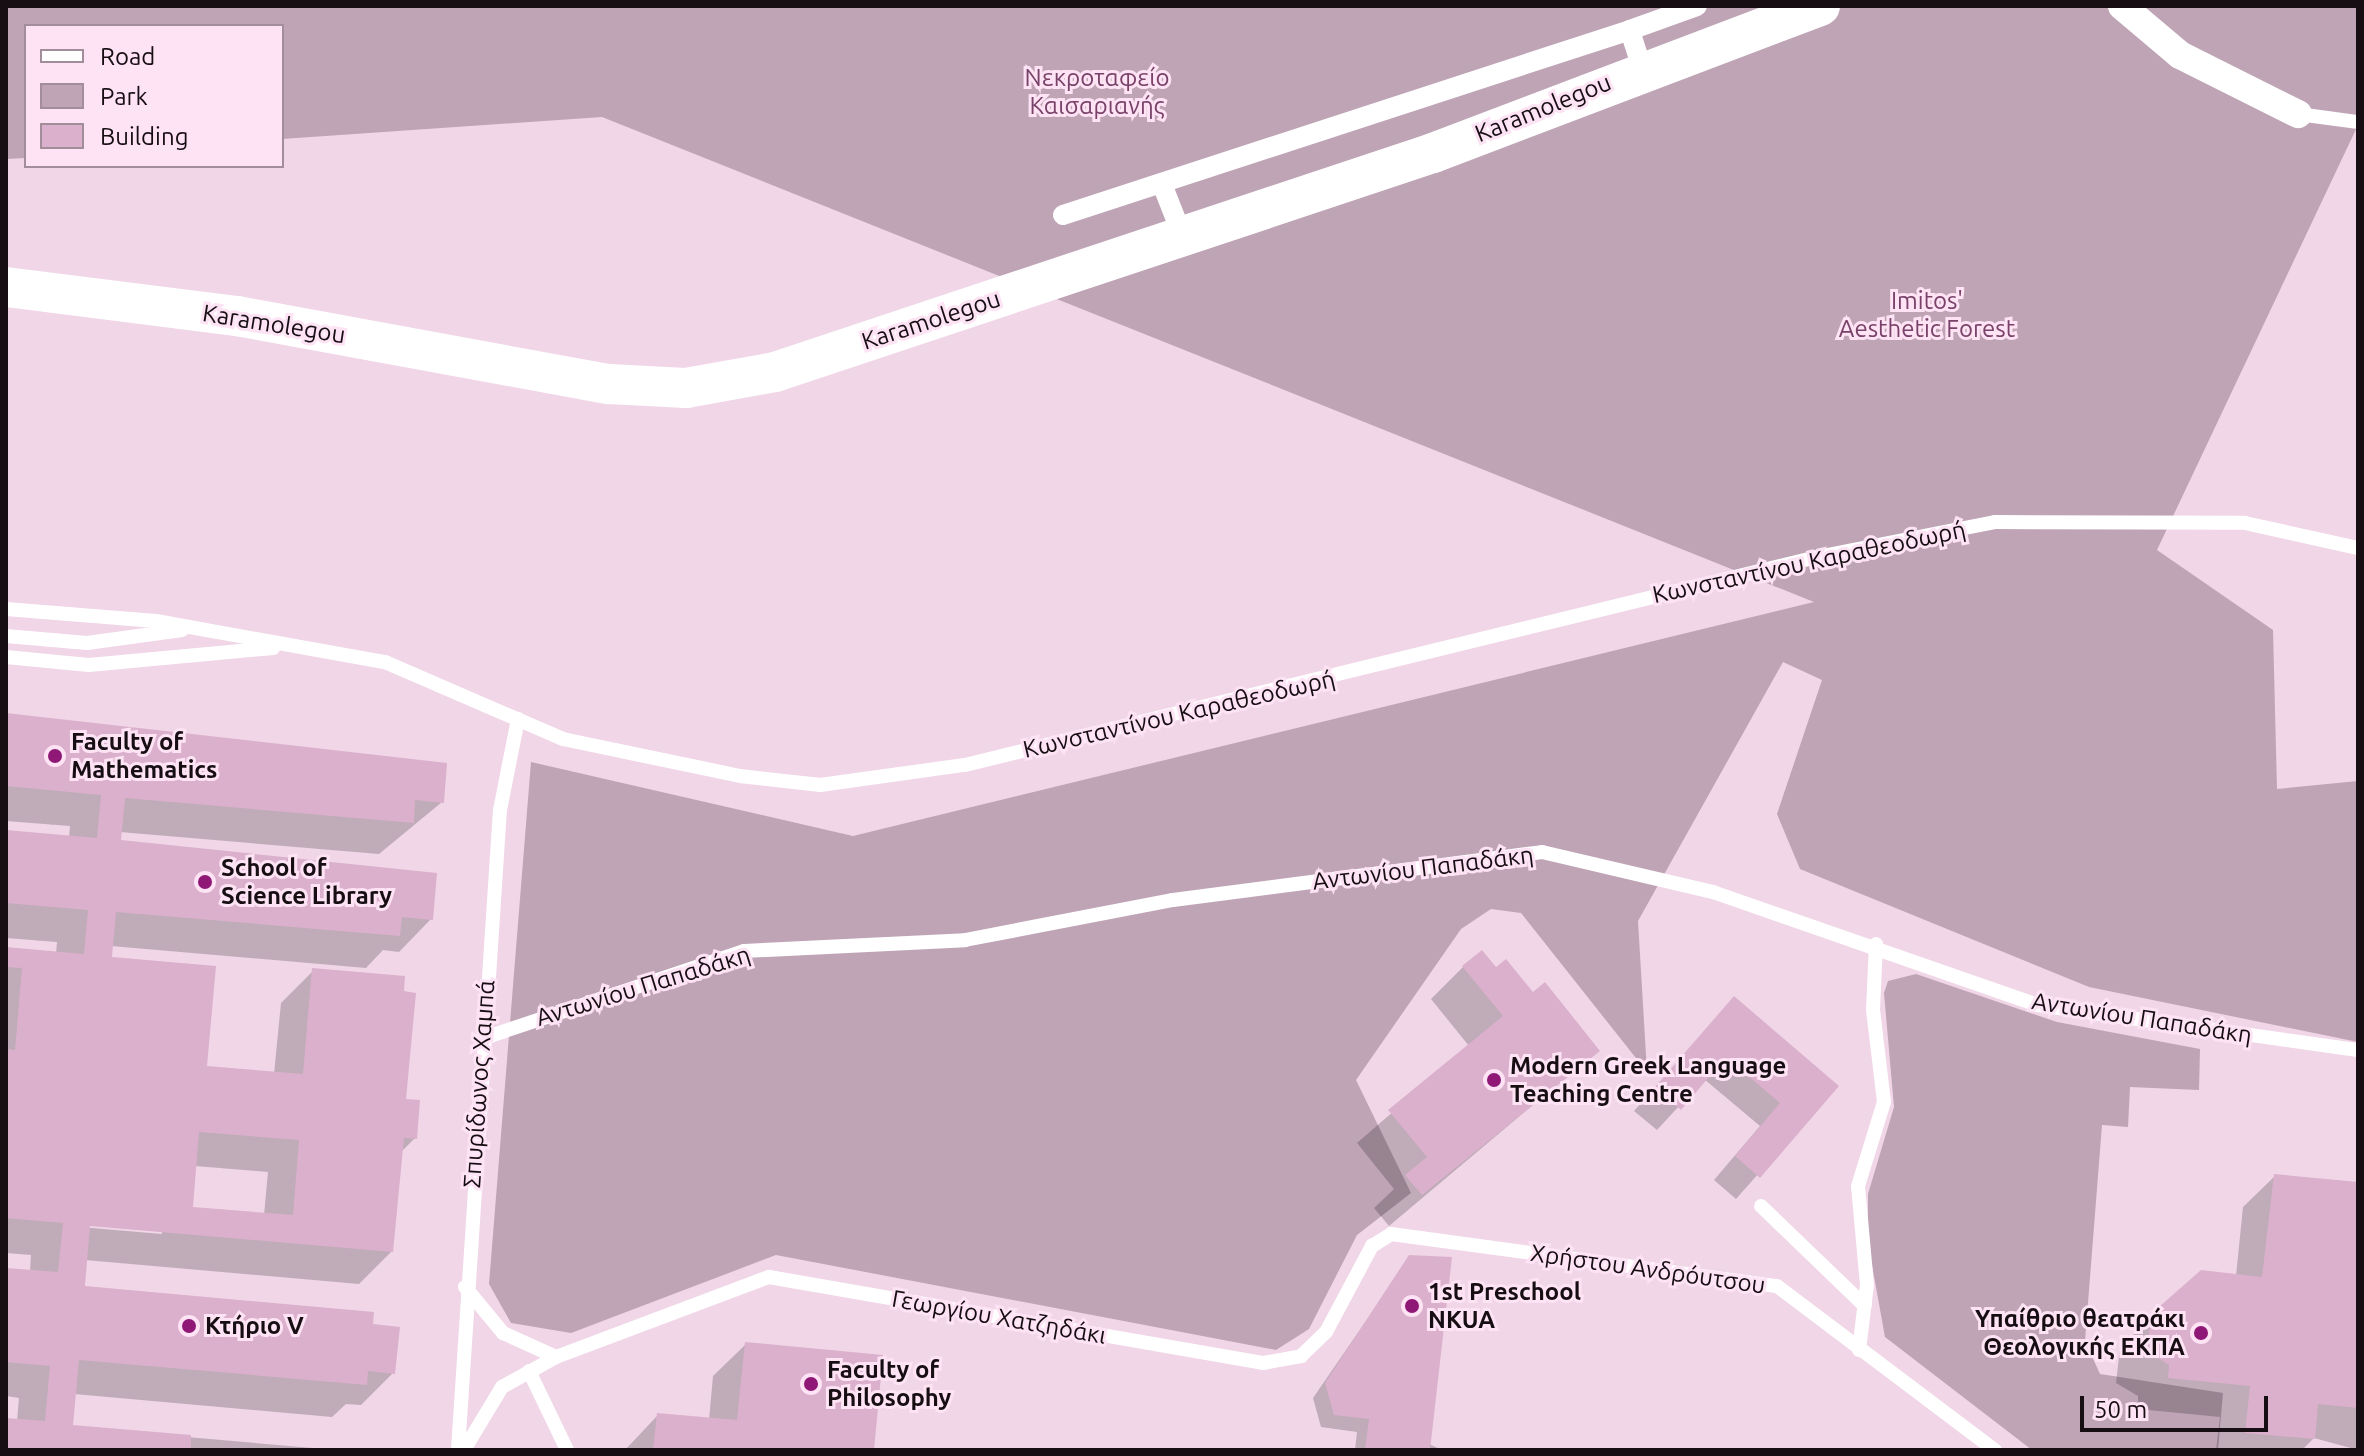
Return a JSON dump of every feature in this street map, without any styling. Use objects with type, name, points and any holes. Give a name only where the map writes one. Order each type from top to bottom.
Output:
[{"type":"main road","name":"Karamolegou","points":[[6,287],[237,316],[609,384],[686,388],[775,372],[1433,153],[1642,68],[1820,6]]},
{"type":"street","points":[[1063,215],[1697,6]]},
{"type":"street","points":[[2122,6],[2180,55],[2298,114]]},
{"type":"street","points":[[1630,30],[1642,68]]},
{"type":"street","points":[[1162,184],[1182,235]]},
{"type":"lane","points":[[2298,114],[2358,122]]},
{"type":"lane","name":"Κωνσταντίνου Καραθεοδωρή","points":[[6,609],[194,628],[385,662],[563,739],[651,759],[820,785],[965,765],[1817,557],[1995,522],[2245,523],[2358,548]]},
{"type":"lane","points":[[6,636],[87,643],[194,628]]},
{"type":"lane","points":[[6,657],[89,665],[294,647]]},
{"type":"lane","name":"Σπυρίδωνος Χαμπά","points":[[458,1450],[481,1039],[500,810],[518,719]]},
{"type":"lane","name":"Αντωνίου Παπαδάκη","points":[[481,1039],[744,951],[965,940],[1173,900],[1542,852],[1713,892],[1876,944],[2037,1005],[2358,1050]]},
{"type":"lane","points":[[1859,1350],[1865,1306],[1858,1186],[1884,1102],[1873,1010],[1876,944]]},
{"type":"lane","points":[[1761,1206],[1865,1306]]},
{"type":"lane","name":"Χρήστου Ανδρόυτσου","points":[[1391,1234],[1777,1286],[1995,1450]]},
{"type":"lane","name":"Γεωργίου Χατζηδάκι","points":[[464,1450],[502,1387],[529,1371],[556,1357],[769,1277],[1263,1363],[1301,1356],[1326,1332],[1372,1246],[1391,1234]]},
{"type":"lane","points":[[465,1287],[503,1333],[556,1357]]},
{"type":"lane","points":[[529,1371],[567,1450]]},
{"type":"green space","points":[[6,6],[2358,6],[2358,125],[2157,550],[2273,630],[2277,789],[2358,781],[2358,1042],[2089,987],[1800,869],[1777,814],[1822,680],[1783,662],[1638,921],[1647,1072],[1521,913],[1491,909],[1461,929],[1356,1080],[1411,1193],[1357,1235],[1309,1329],[1276,1350],[776,1255],[571,1333],[511,1323],[489,1284],[531,762],[853,836],[1814,602],[602,117],[284,139],[284,24],[24,24],[24,158],[6,159]]},
{"type":"green space","points":[[1916,974],[2057,1022],[2200,1049],[2199,1090],[2130,1087],[2128,1127],[2102,1125],[2085,1341],[2100,1374],[2223,1393],[2218,1450],[2032,1450],[1885,1337],[1868,1243],[1868,1194],[1894,1107],[1884,993],[1888,981]]},
{"type":"building","points":[[6,713],[447,763],[444,803],[415,800],[414,823],[125,798],[121,840],[437,873],[433,920],[402,917],[400,936],[116,912],[112,957],[216,966],[207,1066],[303,1074],[312,968],[405,976],[404,991],[416,993],[406,1099],[420,1100],[417,1139],[404,1138],[393,1252],[90,1226],[85,1286],[374,1312],[373,1324],[400,1327],[395,1374],[368,1371],[367,1385],[79,1360],[73,1425],[191,1435],[191,1450],[6,1450],[6,1418],[45,1421],[50,1366],[6,1362],[6,1268],[58,1272],[63,1223],[6,1218],[6,1049],[15,1050],[22,968],[6,967],[6,947],[84,954],[88,910],[6,903],[6,830],[97,838],[101,795],[6,786]],"holes":[[[199,1132],[299,1140],[293,1215],[193,1207]]]},
{"type":"building","name":"Modern Greek Language Teaching Centre","points":[[1482,950],[1496,967],[1506,959],[1533,992],[1545,982],[1600,1051],[1422,1195],[1405,1175],[1427,1157],[1388,1110],[1503,1016],[1462,966]]},
{"type":"building","points":[[1734,996],[1839,1086],[1760,1178],[1735,1156],[1780,1103],[1726,1057],[1681,1110],[1655,1087]]},
{"type":"building","points":[[2274,1174],[2358,1182],[2358,1408],[2318,1404],[2315,1439],[2245,1433],[2250,1386],[2168,1378],[2169,1365],[2147,1351],[2151,1314],[2201,1270],[2262,1277]]},
{"type":"building","name":"1st Preschool NKUA","points":[[1409,1255],[1452,1257],[1430,1450],[1365,1450],[1369,1419],[1334,1415],[1325,1383]]},
{"type":"building","name":"Faculty of Philosophy","points":[[745,1342],[883,1355],[874,1450],[653,1450],[657,1413],[737,1420]]},
{"type":"place","name":"Faculty of Mathematics","points":[[55,756]]},
{"type":"place","name":"School of Science Library","points":[[205,882]]},
{"type":"place","name":"Modern Greek Language Teaching Centre","points":[[1494,1080]]},
{"type":"place","name":"1st Preschool NKUA","points":[[1412,1306]]},
{"type":"place","name":"Κτήριο V","points":[[189,1326]]},
{"type":"place","name":"Υπαίθριο θεατράκι Θεολογικής ΕΚΠΑ","points":[[2201,1333]]},
{"type":"place","name":"Faculty of Philosophy","points":[[811,1384]]},
{"type":"park label","name":"Νεκροταφείο Καισαριανής","points":[[1097,92]]},
{"type":"park label","name":"Imitos' Aesthetic Forest","points":[[1927,315]]}]
